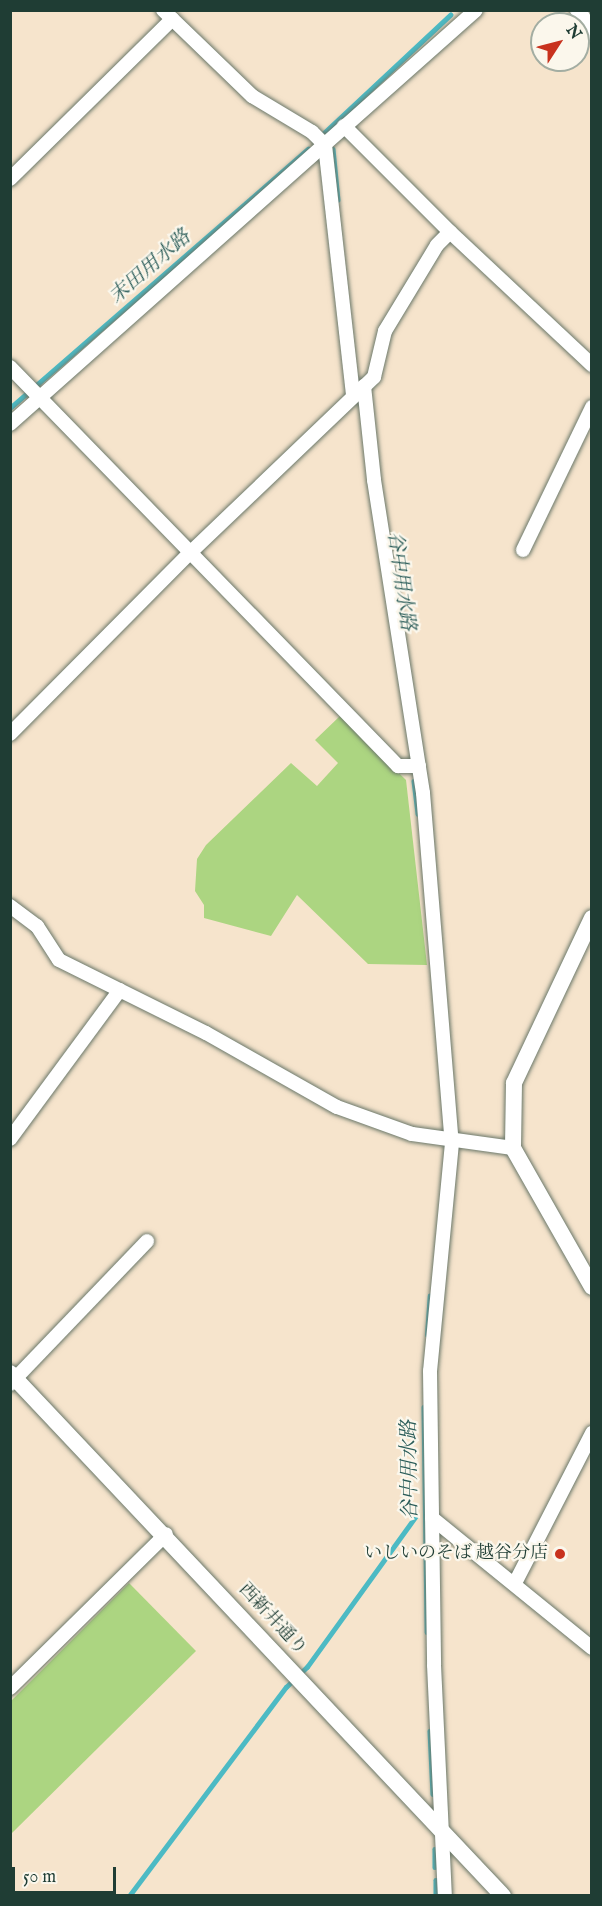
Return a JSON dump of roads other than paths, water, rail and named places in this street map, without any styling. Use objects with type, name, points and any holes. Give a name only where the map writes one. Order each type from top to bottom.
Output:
[{"type":"street","points":[[10,424],[476,10]]},
{"type":"street","points":[[578,10],[591,34]]},
{"type":"street","points":[[10,179],[168,15],[252,96],[312,132],[325,145],[353,395]]},
{"type":"street","points":[[344,126],[450,232],[591,365]]},
{"type":"street","points":[[10,734],[192,551],[374,377],[385,331],[437,245],[450,232]]},
{"type":"street","points":[[10,367],[192,551],[398,766],[419,766]]},
{"type":"street","points":[[364,386],[374,480],[419,766],[452,1143],[430,1371],[434,1665],[444,1832],[445,1896]]},
{"type":"street","points":[[523,550],[591,407]]},
{"type":"street","points":[[10,906],[37,926],[59,960],[206,1033],[337,1107],[412,1134],[452,1143],[513,1148]]},
{"type":"street","points":[[591,918],[514,1083],[513,1148],[591,1287]]},
{"type":"street","points":[[10,1138],[120,990]]},
{"type":"street","points":[[12,1379],[147,1241]]},
{"type":"street","name":"西新井通り","points":[[12,1379],[166,1534],[503,1896]]},
{"type":"street","points":[[515,1583],[591,1432]]},
{"type":"street","points":[[432,1518],[515,1583],[591,1647]]},
{"type":"street","points":[[10,1688],[166,1534]]},
{"type":"waterway","name":"末田用水路","points":[[324,133],[450,15]]},
{"type":"waterway","name":"末田用水路","points":[[10,408],[308,149]]},
{"type":"waterway","name":"谷中用水路","points":[[333,149],[338,200]]},
{"type":"waterway","name":"谷中用水路","points":[[414,781],[418,814]]},
{"type":"waterway","name":"谷中用水路","points":[[427,1335],[430,1296]]},
{"type":"waterway","name":"谷中用水路","points":[[424,1407],[427,1632]]},
{"type":"waterway","points":[[129,1896],[286,1687],[307,1667],[416,1516]]},
{"type":"waterway","name":"谷中用水路","points":[[430,1731],[433,1794]]},
{"type":"waterway","name":"谷中用水路","points":[[435,1849],[435,1867]]},
{"type":"waterway","name":"谷中用水路","points":[[436,1880],[436,1896]]},
{"type":"place","name":"いしいのそば 越谷分店","points":[[560,1554]]}]
